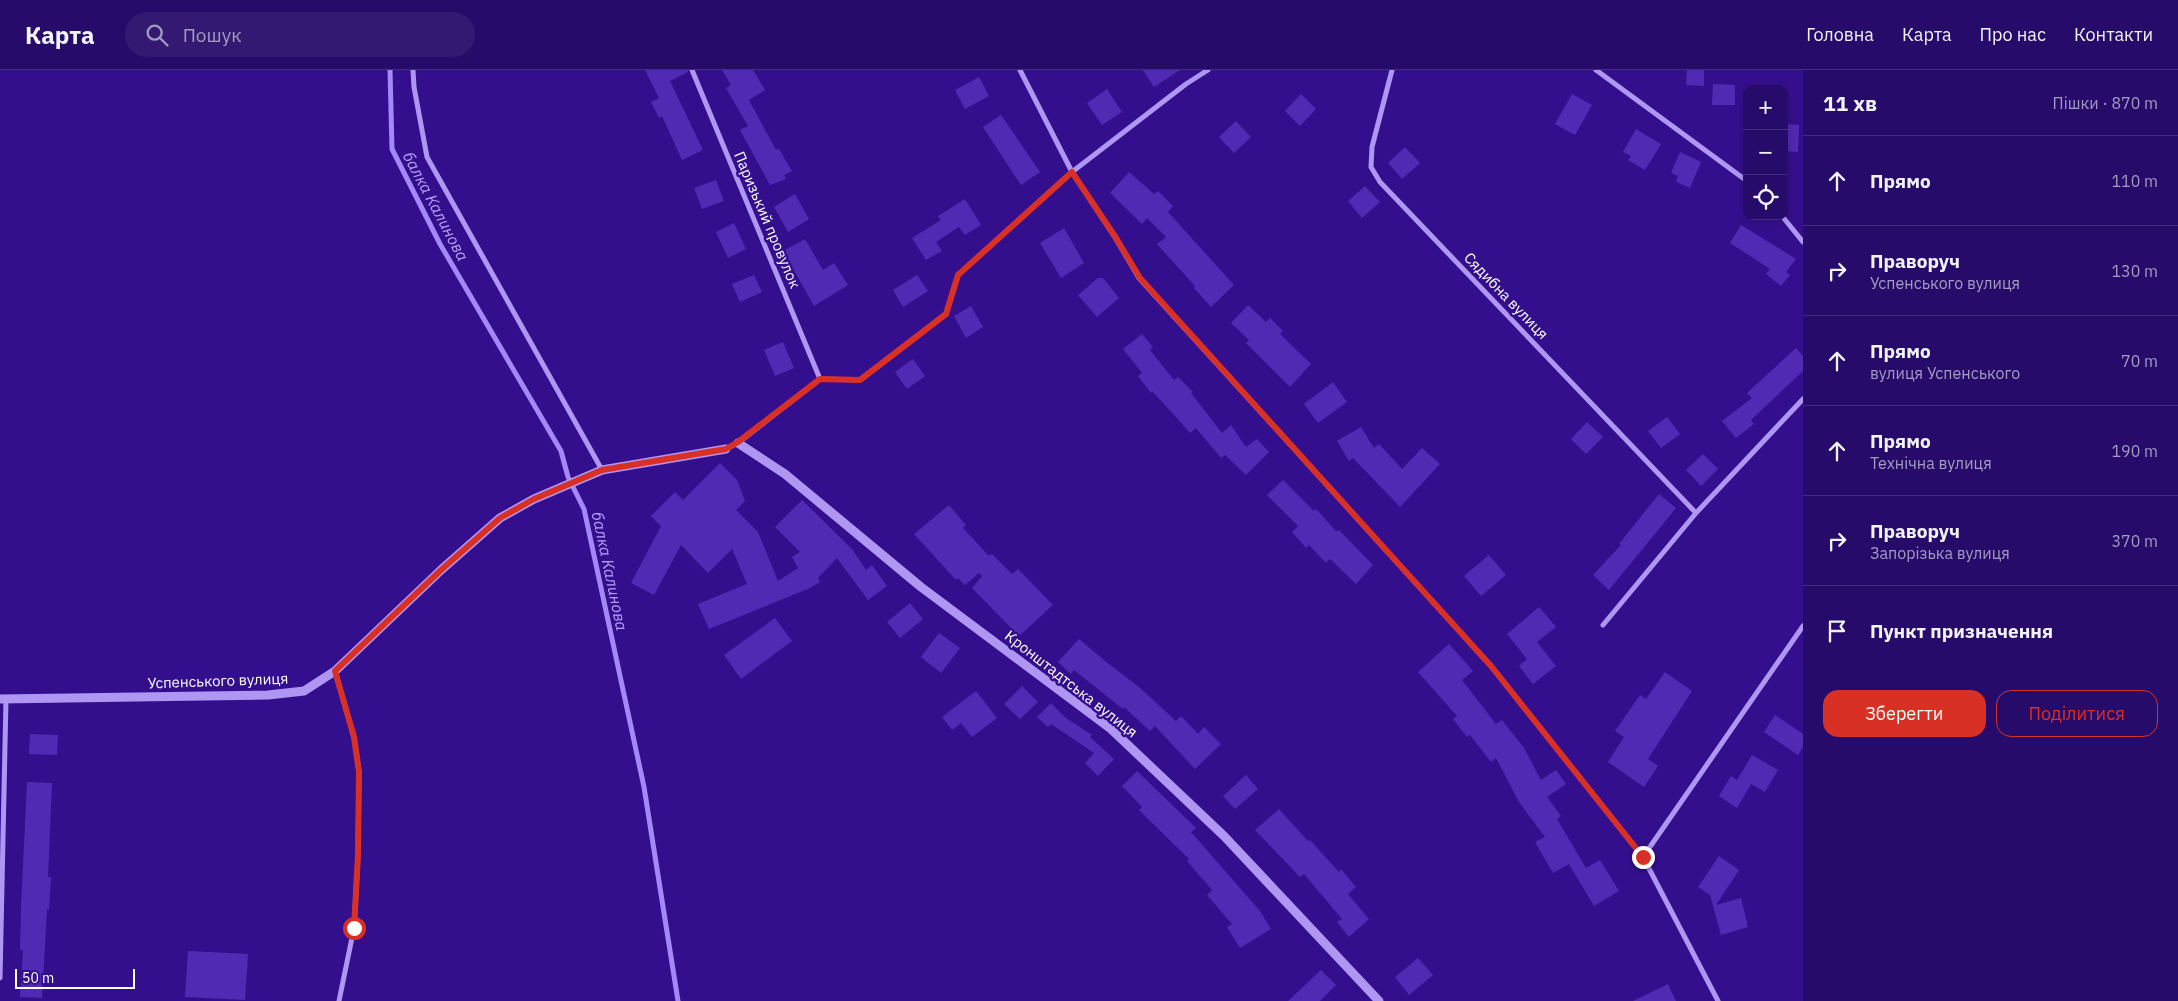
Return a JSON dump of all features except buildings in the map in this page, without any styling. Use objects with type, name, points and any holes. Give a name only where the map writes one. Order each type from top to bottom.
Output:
[{"type":"street","points":[[413,70],[414,87],[427,158],[602,470]]},
{"type":"street","name":"Паризький провулок","points":[[692,70],[820,379]]},
{"type":"street","points":[[1020,70],[1072,172],[1140,278],[1491,666],[1643,857],[1718,1001]]},
{"type":"street","points":[[726,449],[738,442],[820,379],[860,380],[946,314],[958,275],[1072,172],[1186,84],[1208,70]]},
{"type":"street","name":"Сядибна вулиця","points":[[1392,70],[1372,147],[1371,167],[1380,182],[1696,513]]},
{"type":"street","points":[[1596,70],[1743,178]]},
{"type":"street","points":[[1785,220],[1803,242]]},
{"type":"street","points":[[1603,625],[1696,513],[1803,399]]},
{"type":"street","name":"Кронштадтська вулиця","points":[[738,442],[786,474],[921,587],[1111,729],[1224,836],[1379,1001]]},
{"type":"street","name":"Успенського вулиця","points":[[3,699],[268,695],[304,691],[335,671],[441,570],[500,518],[534,499],[602,470],[726,449]]},
{"type":"street","points":[[1643,857],[1803,626]]},
{"type":"street","points":[[335,671],[354,737],[359,772],[358,855],[354,928],[339,1001]]},
{"type":"street","points":[[0,978],[3,699]]},
{"type":"waterway","name":"балка Калинова","points":[[390,70],[392,149],[440,244],[561,451],[568,477],[584,509],[644,787],[678,1001]]},
{"type":"route","points":[[354,928],[358,855],[359,772],[354,737],[335,671],[441,570],[500,518],[534,499],[602,470],[726,449],[738,442],[820,379],[860,380],[946,314],[958,275],[1072,172],[1140,278],[1491,666],[1643,857]]}]
